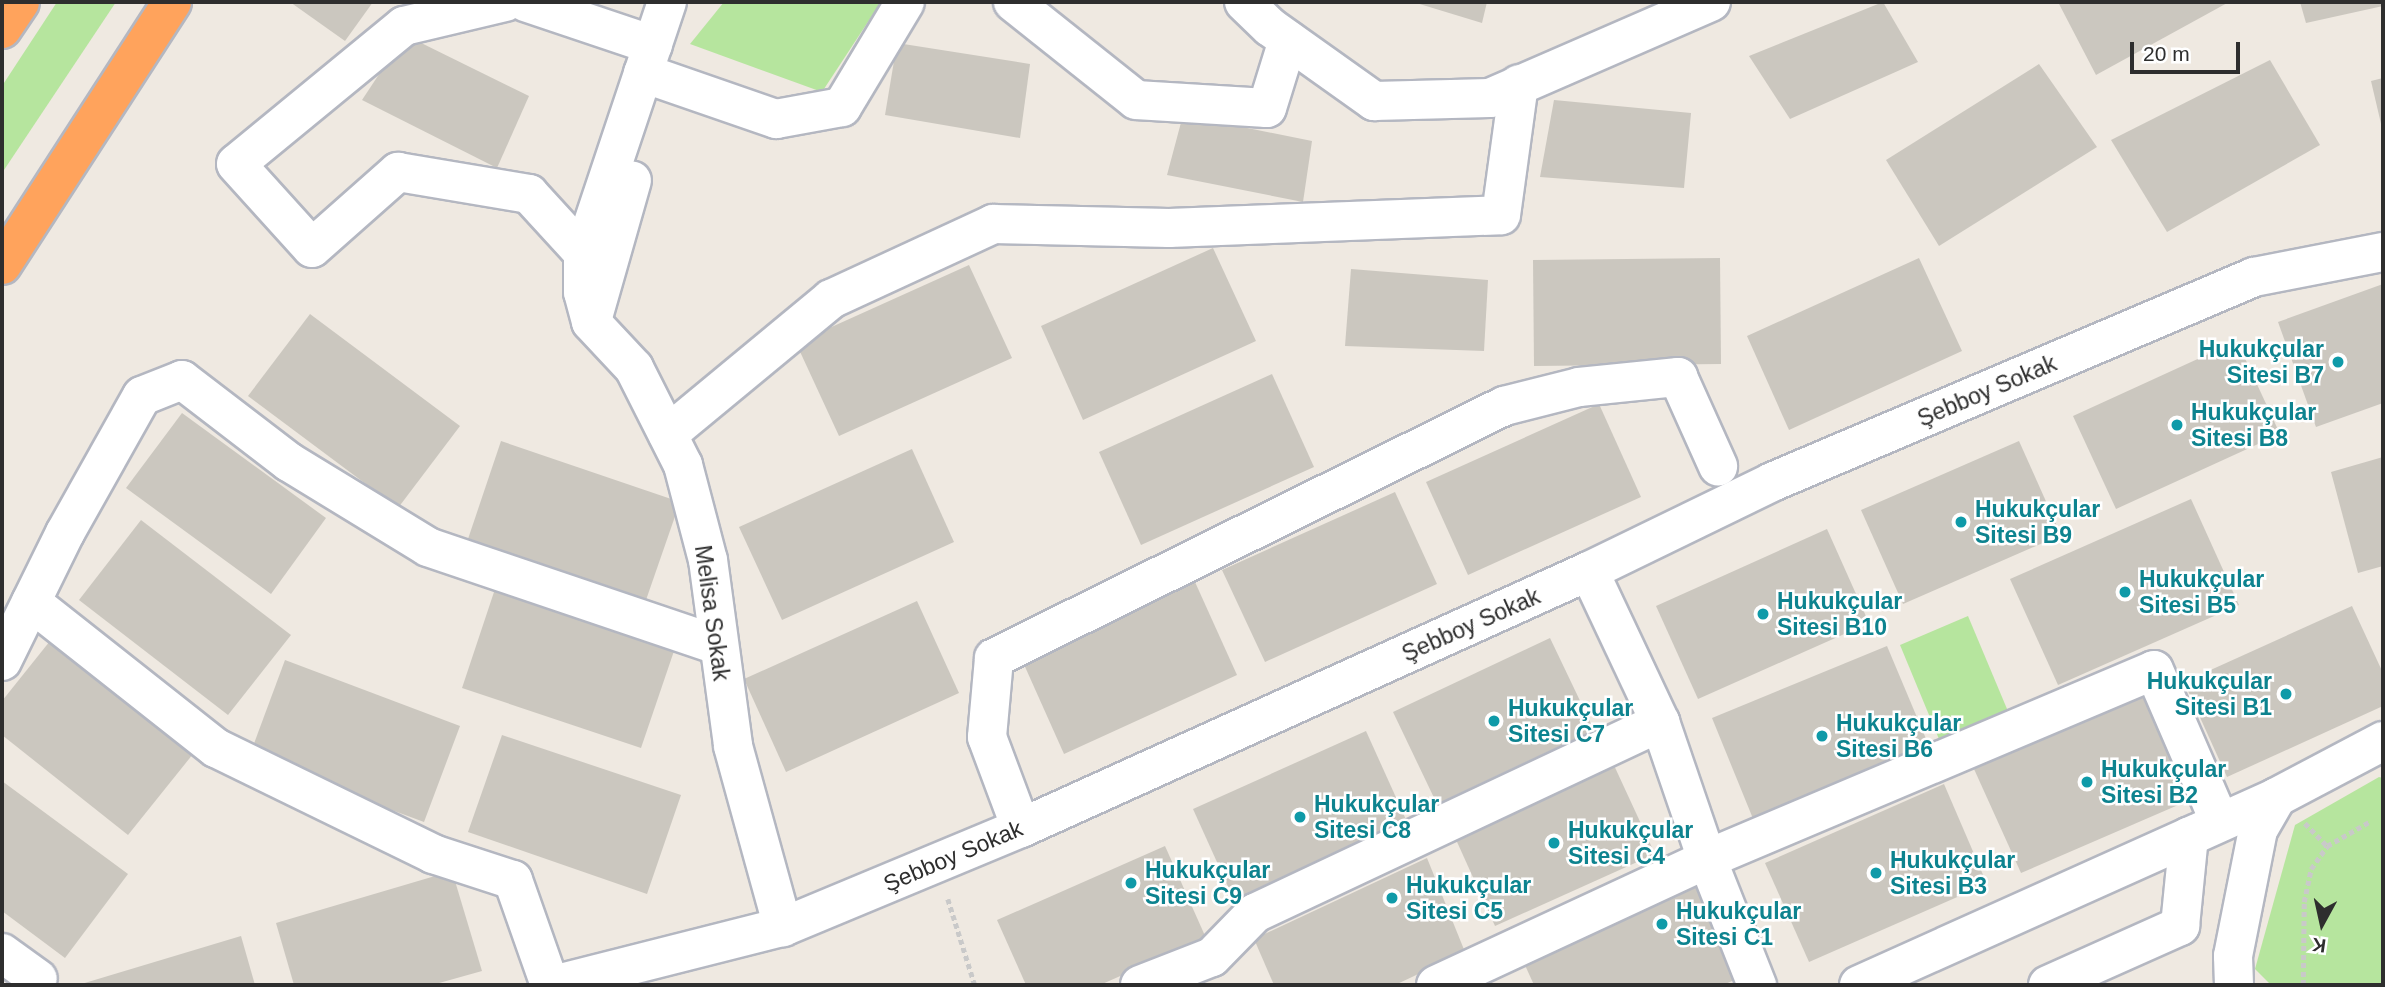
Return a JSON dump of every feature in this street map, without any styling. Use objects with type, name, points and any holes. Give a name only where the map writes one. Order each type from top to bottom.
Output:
[{"type":"highway","points":[[2,29],[20,2]]},
{"type":"highway","points":[[2,265],[172,2]]},
{"type":"street","points":[[505,2],[404,26],[236,164],[312,247],[398,172],[529,194],[583,254]]},
{"type":"street","points":[[525,2],[654,66],[776,119],[842,107],[905,2]]},
{"type":"street","points":[[591,322],[654,66],[667,2]]},
{"type":"street","points":[[1013,2],[1136,100],[1267,108],[1288,40]]},
{"type":"street","points":[[1253,5],[1288,40],[1374,101],[1490,97],[1711,2]]},
{"type":"street","points":[[591,322],[583,292],[583,254],[654,66]]},
{"type":"street","points":[[667,434],[831,299],[992,224],[1169,228],[1501,215],[1519,84]]},
{"type":"street","name":"Şebboy Sokak","points":[[551,985],[783,927],[1021,828],[1589,571],[1772,482],[2254,277],[2383,252]]},
{"type":"street","name":"Melisa Sokak","points":[[591,322],[634,368],[683,465],[708,560],[715,644],[733,746],[783,927]]},
{"type":"street","points":[[1021,828],[987,737],[994,658],[1504,407],[1566,390],[1678,377],[1717,466]]},
{"type":"street","points":[[2,661],[142,396],[182,380],[289,462],[428,547],[715,644]]},
{"type":"street","points":[[1589,571],[1660,722],[1706,859],[1757,985]]},
{"type":"street","points":[[31,602],[216,748],[433,854],[513,880],[551,985]]},
{"type":"street","points":[[1436,985],[1706,859],[2154,670],[2204,828],[2180,926],[2048,985]]},
{"type":"street","points":[[1140,985],[1212,957],[1255,913],[1660,722]]},
{"type":"street","points":[[1859,985],[2277,797],[2383,741]]},
{"type":"street","points":[[2234,985],[2233,956],[2258,830],[2277,797]]},
{"type":"street","points":[[2,953],[38,979]]},
{"type":"path","points":[[2303,985],[2304,902],[2311,869],[2327,846],[2369,822]]},
{"type":"path","points":[[937,865],[975,985]]},
{"type":"green space","points":[[57,2],[116,2],[2,173],[2,86]]},
{"type":"green space","points":[[724,2],[881,2],[822,92],[690,44]]},
{"type":"green space","points":[[1968,616],[2015,728],[1946,756],[1900,645]]},
{"type":"green space","points":[[2379,777],[2383,778],[2383,985],[2271,985],[2255,969],[2295,825]]},
{"type":"building","points":[[290,2],[373,2],[345,41]]},
{"type":"building","points":[[1413,2],[1487,2],[1482,23]]},
{"type":"building","points":[[1883,2],[1918,62],[1790,119],[1749,56]]},
{"type":"building","points":[[2058,2],[2229,2],[2096,75]]},
{"type":"building","points":[[2300,2],[2383,2],[2383,6],[2306,23]]},
{"type":"building","points":[[405,35],[529,96],[497,168],[362,100]]},
{"type":"building","points":[[897,43],[1030,64],[1020,138],[885,115]]},
{"type":"building","points":[[2270,60],[2320,145],[2167,232],[2111,140]]},
{"type":"building","points":[[2039,64],[2097,147],[1939,246],[1886,160]]},
{"type":"building","points":[[2383,78],[2383,128],[2382,128],[2371,81]]},
{"type":"building","points":[[1554,100],[1691,113],[1684,188],[1540,177]]},
{"type":"building","points":[[1183,115],[1312,141],[1303,202],[1167,175]]},
{"type":"building","points":[[1213,248],[1256,341],[1083,420],[1041,326]]},
{"type":"building","points":[[1720,258],[1721,364],[1534,366],[1533,260]]},
{"type":"building","points":[[1919,258],[1962,351],[1789,430],[1747,336]]},
{"type":"building","points":[[969,265],[1012,358],[839,436],[796,343]]},
{"type":"building","points":[[1351,269],[1488,280],[1484,351],[1345,346]]},
{"type":"building","name":"Hukukçular Sitesi B7","points":[[2383,284],[2383,403],[2316,427],[2278,322]]},
{"type":"building","points":[[310,314],[460,426],[398,508],[248,396]]},
{"type":"building","name":"Hukukçular Sitesi B8","points":[[2237,341],[2280,434],[2116,509],[2073,416]]},
{"type":"building","points":[[1272,374],[1314,467],[1141,545],[1099,452]]},
{"type":"building","points":[[1599,404],[1641,497],[1468,575],[1426,482]]},
{"type":"building","points":[[182,413],[326,518],[271,594],[126,488]]},
{"type":"building","points":[[501,441],[680,502],[646,600],[468,539]]},
{"type":"building","name":"Hukukçular Sitesi B9","points":[[2019,441],[2061,535],[1903,604],[1861,510]]},
{"type":"building","points":[[912,449],[954,542],[782,620],[739,527]]},
{"type":"building","points":[[2383,457],[2383,566],[2358,573],[2331,472]]},
{"type":"building","points":[[1395,492],[1437,584],[1265,662],[1222,570]]},
{"type":"building","name":"Hukukçular Sitesi B5","points":[[2191,499],[2239,605],[2058,685],[2010,579]]},
{"type":"building","points":[[141,520],[291,635],[228,715],[79,600]]},
{"type":"building","name":"Hukukçular Sitesi B10","points":[[1827,529],[1869,623],[1698,699],[1656,606]]},
{"type":"building","points":[[1195,582],[1237,675],[1064,754],[1022,660]]},
{"type":"building","points":[[495,589],[674,651],[641,748],[462,688]]},
{"type":"building","points":[[917,601],[959,693],[786,772],[744,679]]},
{"type":"building","name":"Hukukçular Sitesi B1","points":[[2352,606],[2383,673],[2383,706],[2227,777],[2184,682]]},
{"type":"building","name":"Hukukçular Sitesi C7","points":[[1550,638],[1594,730],[1437,804],[1393,712]]},
{"type":"building","points":[[50,641],[193,754],[128,835],[2,735],[2,701]]},
{"type":"building","name":"Hukukçular Sitesi B6","points":[[1887,646],[1932,753],[1756,826],[1712,718]]},
{"type":"building","points":[[285,660],[460,726],[424,822],[249,757]]},
{"type":"building","name":"Hukukçular Sitesi B2","points":[[2153,690],[2199,796],[2021,873],[1974,769]]},
{"type":"building","name":"Hukukçular Sitesi C8","points":[[1366,731],[1408,824],[1235,902],[1193,809]]},
{"type":"building","points":[[502,735],[681,795],[647,894],[468,832]]},
{"type":"building","name":"Hukukçular Sitesi C4","points":[[1612,761],[1655,854],[1495,926],[1453,833]]},
{"type":"building","points":[[2,781],[128,874],[65,958],[2,911]]},
{"type":"building","name":"Hukukçular Sitesi B3","points":[[1944,784],[1987,884],[1809,962],[1765,863]]},
{"type":"building","name":"Hukukçular Sitesi C9","points":[[1165,846],[1206,938],[1100,985],[1026,985],[997,920]]},
{"type":"building","name":"Hukukçular Sitesi C5","points":[[1427,858],[1465,952],[1395,985],[1274,985],[1254,939]]},
{"type":"building","points":[[452,871],[482,971],[432,985],[294,985],[276,923]]},
{"type":"building","name":"Hukukçular Sitesi C1","points":[[1696,885],[1739,978],[1723,985],[1534,985],[1524,963]]},
{"type":"building","points":[[241,936],[255,985],[78,985]]},
{"type":"place","name":"Hukukçular Sitesi B7","points":[[2338,362]]},
{"type":"place","name":"Hukukçular Sitesi B8","points":[[2177,425]]},
{"type":"place","name":"Hukukçular Sitesi B9","points":[[1961,522]]},
{"type":"place","name":"Hukukçular Sitesi B5","points":[[2125,592]]},
{"type":"place","name":"Hukukçular Sitesi B10","points":[[1763,614]]},
{"type":"place","name":"Hukukçular Sitesi B1","points":[[2286,694]]},
{"type":"place","name":"Hukukçular Sitesi C7","points":[[1494,721]]},
{"type":"place","name":"Hukukçular Sitesi B6","points":[[1822,736]]},
{"type":"place","name":"Hukukçular Sitesi B2","points":[[2087,782]]},
{"type":"place","name":"Hukukçular Sitesi C8","points":[[1300,817]]},
{"type":"place","name":"Hukukçular Sitesi C4","points":[[1554,843]]},
{"type":"place","name":"Hukukçular Sitesi B3","points":[[1876,873]]},
{"type":"place","name":"Hukukçular Sitesi C9","points":[[1131,883]]},
{"type":"place","name":"Hukukçular Sitesi C5","points":[[1392,898]]},
{"type":"place","name":"Hukukçular Sitesi C1","points":[[1662,924]]}]
